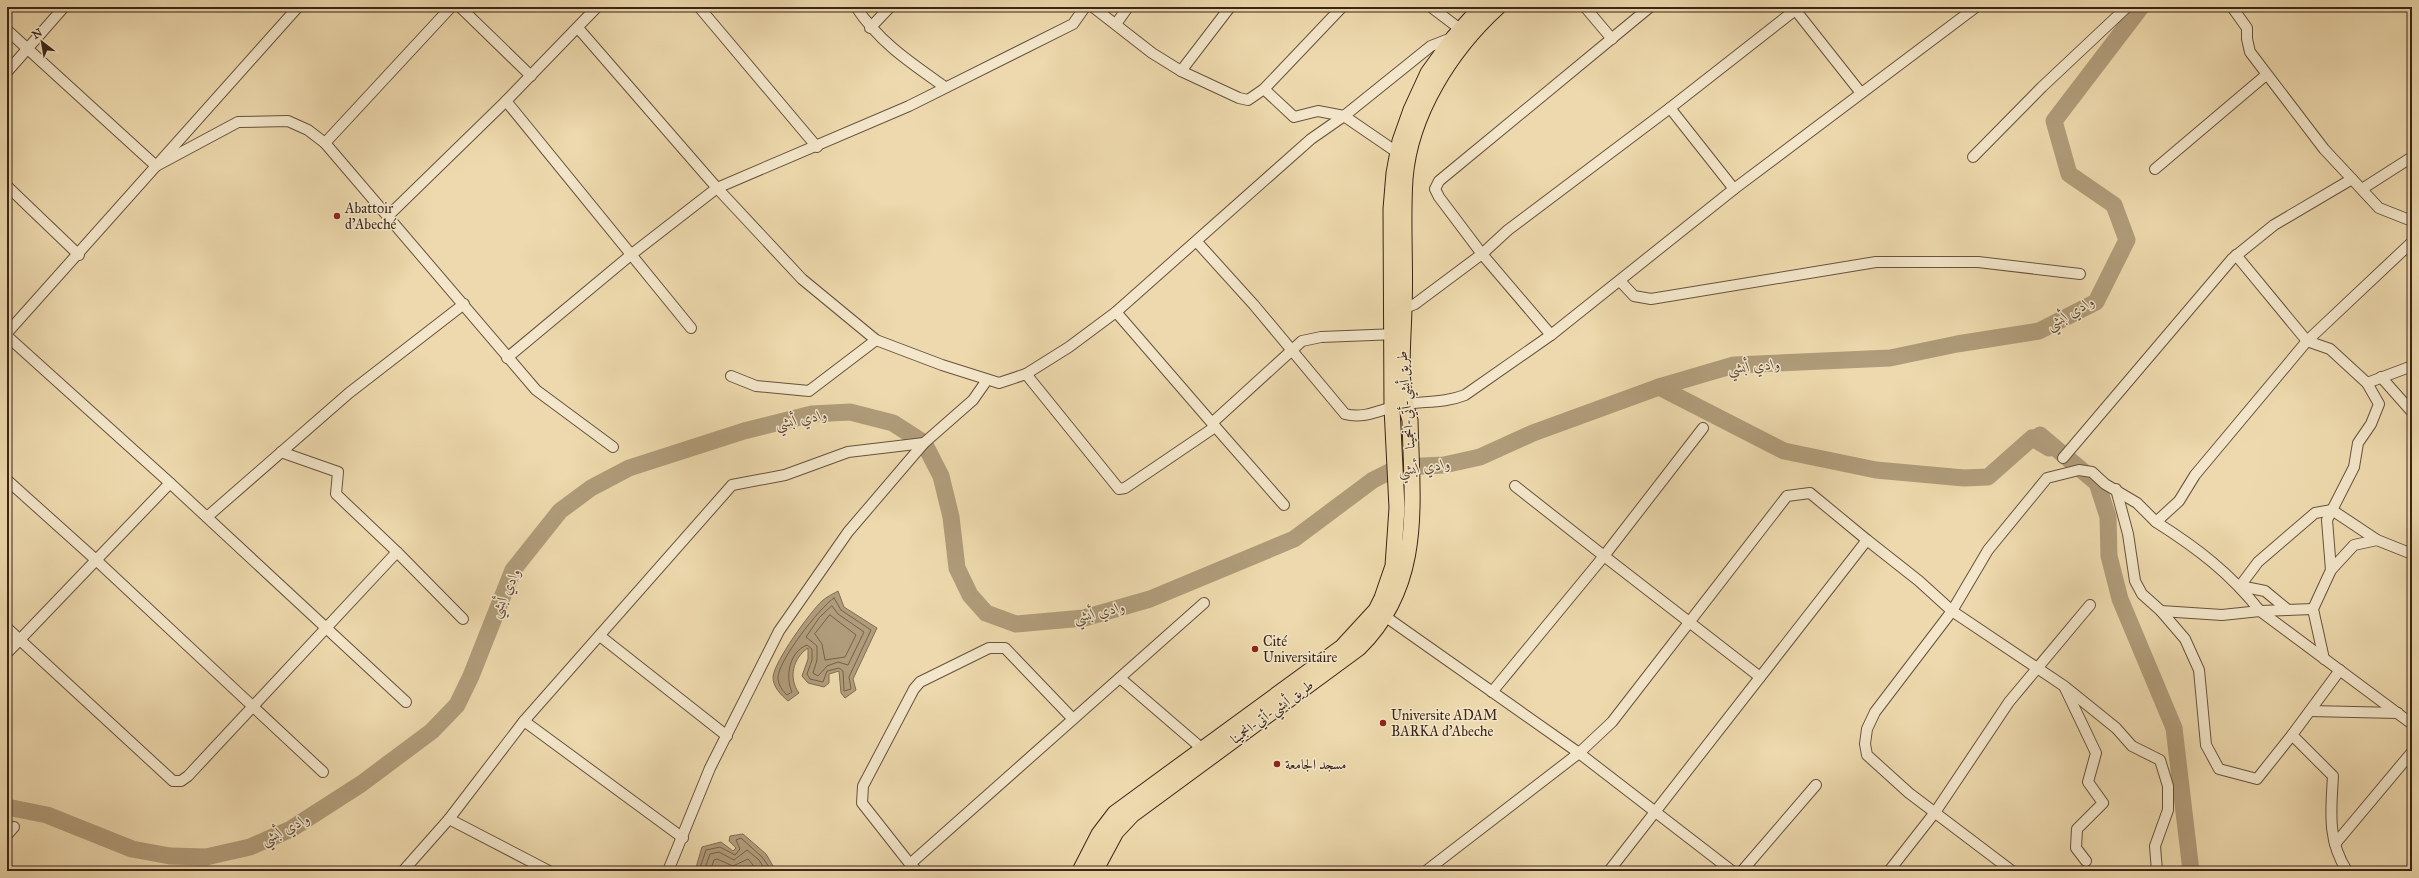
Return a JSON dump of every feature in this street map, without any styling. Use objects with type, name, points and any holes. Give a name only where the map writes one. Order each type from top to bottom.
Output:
[{"type":"highway","points":[[1080,871],[1099,834],[1114,813],[1206,752],[1342,647],[1359,631],[1376,610],[1382,598],[1404,528],[1404,508],[1396,411],[1396,334],[1398,310],[1391,209],[1403,156],[1411,110],[1422,86],[1457,33],[1481,7]]},
{"type":"highway","points":[[1403,156],[1438,82],[1460,48],[1498,7]]},
{"type":"highway","name":"طريق أبشي-أتي-انجمينا","points":[[1396,411],[1410,420],[1404,508]]},
{"type":"highway","name":"طريق أبشي-أتي-انجمينا","points":[[1095,871],[1116,832],[1132,815],[1206,752],[1359,648],[1386,617],[1405,573],[1404,528]]},
{"type":"street","points":[[7,72],[64,7]]},
{"type":"street","points":[[298,7],[79,255],[7,334],[326,626],[406,702]]},
{"type":"street","points":[[325,143],[451,7]]},
{"type":"street","points":[[460,7],[531,76]]},
{"type":"street","points":[[388,216],[506,101],[597,7]]},
{"type":"street","points":[[699,7],[817,147]]},
{"type":"street","points":[[856,7],[870,28],[898,54],[945,87]]},
{"type":"street","points":[[870,28],[890,7]]},
{"type":"street","points":[[507,358],[632,254],[717,188],[817,147],[909,106],[1073,24],[1085,7]]},
{"type":"street","points":[[1093,7],[1181,71],[1239,98],[1248,100],[1264,89],[1342,7]]},
{"type":"street","points":[[1116,24],[1128,7]]},
{"type":"street","points":[[1181,71],[1230,7]]},
{"type":"street","points":[[578,28],[717,188],[802,279],[876,340],[999,383],[1026,374],[1069,347],[1116,312],[1312,139],[1344,116],[1431,46],[1457,33],[1431,7]]},
{"type":"street","points":[[1585,7],[1612,39]]},
{"type":"street","points":[[1551,335],[1482,254],[1435,189],[1438,181],[1650,7]]},
{"type":"street","points":[[1197,242],[1254,305],[1345,414],[1355,417],[1450,401],[1465,396],[1551,335],[1734,189],[1976,7]]},
{"type":"street","points":[[1973,157],[2042,87],[2126,7]]},
{"type":"street","points":[[2232,7],[2247,28],[2250,52],[2324,150],[2379,208],[2412,221]]},
{"type":"street","points":[[1398,310],[1415,304],[1482,254],[1508,230],[1670,108],[1796,8],[1861,93]]},
{"type":"street","points":[[7,30],[156,166]]},
{"type":"street","points":[[2155,169],[2266,75]]},
{"type":"street","points":[[1264,89],[1294,117],[1318,111],[1344,116],[1403,156]]},
{"type":"street","points":[[506,101],[691,328]]},
{"type":"street","points":[[1670,108],[1734,189]]},
{"type":"street","points":[[156,166],[238,122],[288,121],[308,130],[325,143],[464,304],[507,358],[536,390],[613,447]]},
{"type":"street","points":[[2362,189],[2412,157]]},
{"type":"street","points":[[2063,458],[2236,255],[2274,225],[2352,179]]},
{"type":"street","points":[[7,186],[79,255]]},
{"type":"street","points":[[2156,522],[2179,501],[2195,475],[2307,341],[2412,242]]},
{"type":"street","points":[[2236,255],[2307,341],[2330,349],[2367,383],[2379,404],[2371,424],[2358,443],[2354,467],[2328,520],[2331,570]]},
{"type":"street","points":[[1620,281],[1634,296],[1651,299],[1876,262],[1978,262],[2080,274]]},
{"type":"street","points":[[207,517],[349,393],[464,304]]},
{"type":"street","points":[[1116,312],[1284,505]]},
{"type":"street","points":[[1026,374],[1118,489],[1125,488],[1213,425],[1302,341],[1311,338],[1396,334]]},
{"type":"street","points":[[731,376],[756,386],[809,390],[876,340]]},
{"type":"street","points":[[2367,383],[2412,366]]},
{"type":"street","points":[[2381,377],[2412,412]]},
{"type":"street","points":[[668,871],[683,838],[710,768],[779,631],[848,532],[924,443],[973,400],[987,380]]},
{"type":"street","points":[[1492,692],[1604,556],[1703,428]]},
{"type":"street","points":[[403,871],[449,819],[524,721],[732,486],[785,474],[848,452],[924,443]]},
{"type":"street","points":[[282,452],[338,472],[336,494],[397,552],[463,619]]},
{"type":"street","points":[[2012,871],[1936,811],[1909,793],[1880,768],[1867,755],[1865,744],[1867,729],[1875,712],[1952,611],[1988,550],[2047,478],[2079,470],[2092,472],[2116,490],[2138,503],[2156,522],[2198,549],[2240,586],[2260,611],[2412,724]]},
{"type":"street","points":[[7,480],[95,559],[323,772]]},
{"type":"street","points":[[7,654],[95,559],[170,483]]},
{"type":"street","points":[[1515,486],[1760,677]]},
{"type":"street","points":[[2116,490],[2128,534],[2135,581],[2142,594],[2161,611],[2185,639],[2199,670],[2206,746],[2219,769],[2257,780],[2340,670]]},
{"type":"street","points":[[1426,871],[1579,753],[1612,722],[1787,496],[1810,493],[1919,581],[1952,611],[2036,669],[2064,686],[2116,728],[2132,746],[2160,760],[2168,786],[2168,810],[2155,846],[2157,871]]},
{"type":"street","points":[[2240,586],[2258,562],[2315,513],[2332,510],[2377,540],[2412,554]]},
{"type":"street","points":[[1609,871],[1867,540]]},
{"type":"street","points":[[2324,659],[2313,609],[2331,570],[2354,544],[2377,540]]},
{"type":"street","points":[[7,628],[173,781],[180,781],[188,776],[255,707],[326,626],[397,552]]},
{"type":"street","points":[[2240,586],[2265,591],[2288,610]]},
{"type":"street","points":[[1073,719],[1005,648],[989,648],[920,682],[914,689],[863,786],[861,795],[862,803],[914,867],[1073,719],[1204,603]]},
{"type":"street","points":[[1889,871],[1936,811],[2009,702],[2090,605]]},
{"type":"street","points":[[2161,611],[2222,615],[2260,611],[2313,609]]},
{"type":"street","points":[[1386,617],[1579,753],[1732,871]]},
{"type":"street","points":[[600,636],[727,736]]},
{"type":"street","points":[[1120,678],[1206,752]]},
{"type":"street","points":[[2064,686],[2096,753],[2088,782],[2103,803],[2077,829],[2076,848],[2086,861]]},
{"type":"street","points":[[2310,711],[2398,713]]},
{"type":"street","points":[[524,721],[683,838]]},
{"type":"street","points":[[2292,735],[2333,776],[2330,826],[2335,844],[2346,871]]},
{"type":"street","points":[[2335,844],[2412,752]]},
{"type":"street","points":[[1742,871],[1816,785]]},
{"type":"street","points":[[449,819],[549,871]]},
{"type":"water","points":[[838,591],[844,607],[877,628],[853,679],[856,690],[845,698],[841,693],[839,671],[829,674],[829,683],[824,687],[808,683],[802,676],[808,659],[808,648],[799,657],[794,669],[794,681],[799,693],[788,701],[780,693],[773,681],[779,660],[809,615],[824,600]]},
{"type":"water","points":[[743,834],[766,854],[776,871],[695,871],[702,847],[721,842],[733,851],[736,848],[729,841],[730,836]]},
{"type":"waterway","name":"وادي أبشي","points":[[7,807],[47,815],[132,849],[170,856],[206,857],[250,847],[291,829],[361,784],[432,731],[457,705],[471,676],[513,570],[560,511],[591,488],[629,468],[744,431],[812,414],[850,412],[893,423],[924,443],[941,476],[951,517],[957,568],[970,595],[986,613],[1016,624],[1084,618],[1150,599],[1294,539],[1373,480],[1389,472],[1403,467],[1444,465],[1480,457],[1533,433],[1659,387],[1734,365],[1890,358],[1957,344],[2039,331],[2096,302],[2127,240],[2114,205],[2069,174],[2054,121],[2141,7]]},
{"type":"waterway","points":[[1659,387],[1784,451],[1876,470],[1964,478],[1988,477],[2032,438],[2049,448]]},
{"type":"waterway","points":[[2040,435],[2097,483],[2108,517],[2109,556],[2120,599],[2174,728],[2191,871]]},
{"type":"place","name":"Abattoir d'Abeché","points":[[337,216]]},
{"type":"place","name":"Cité Universitaire","points":[[1255,649]]},
{"type":"place","name":"Universite ADAM BARKA d'Abeche","points":[[1383,723]]},
{"type":"place","name":"مسجد الجامعة","points":[[1277,764]]}]
